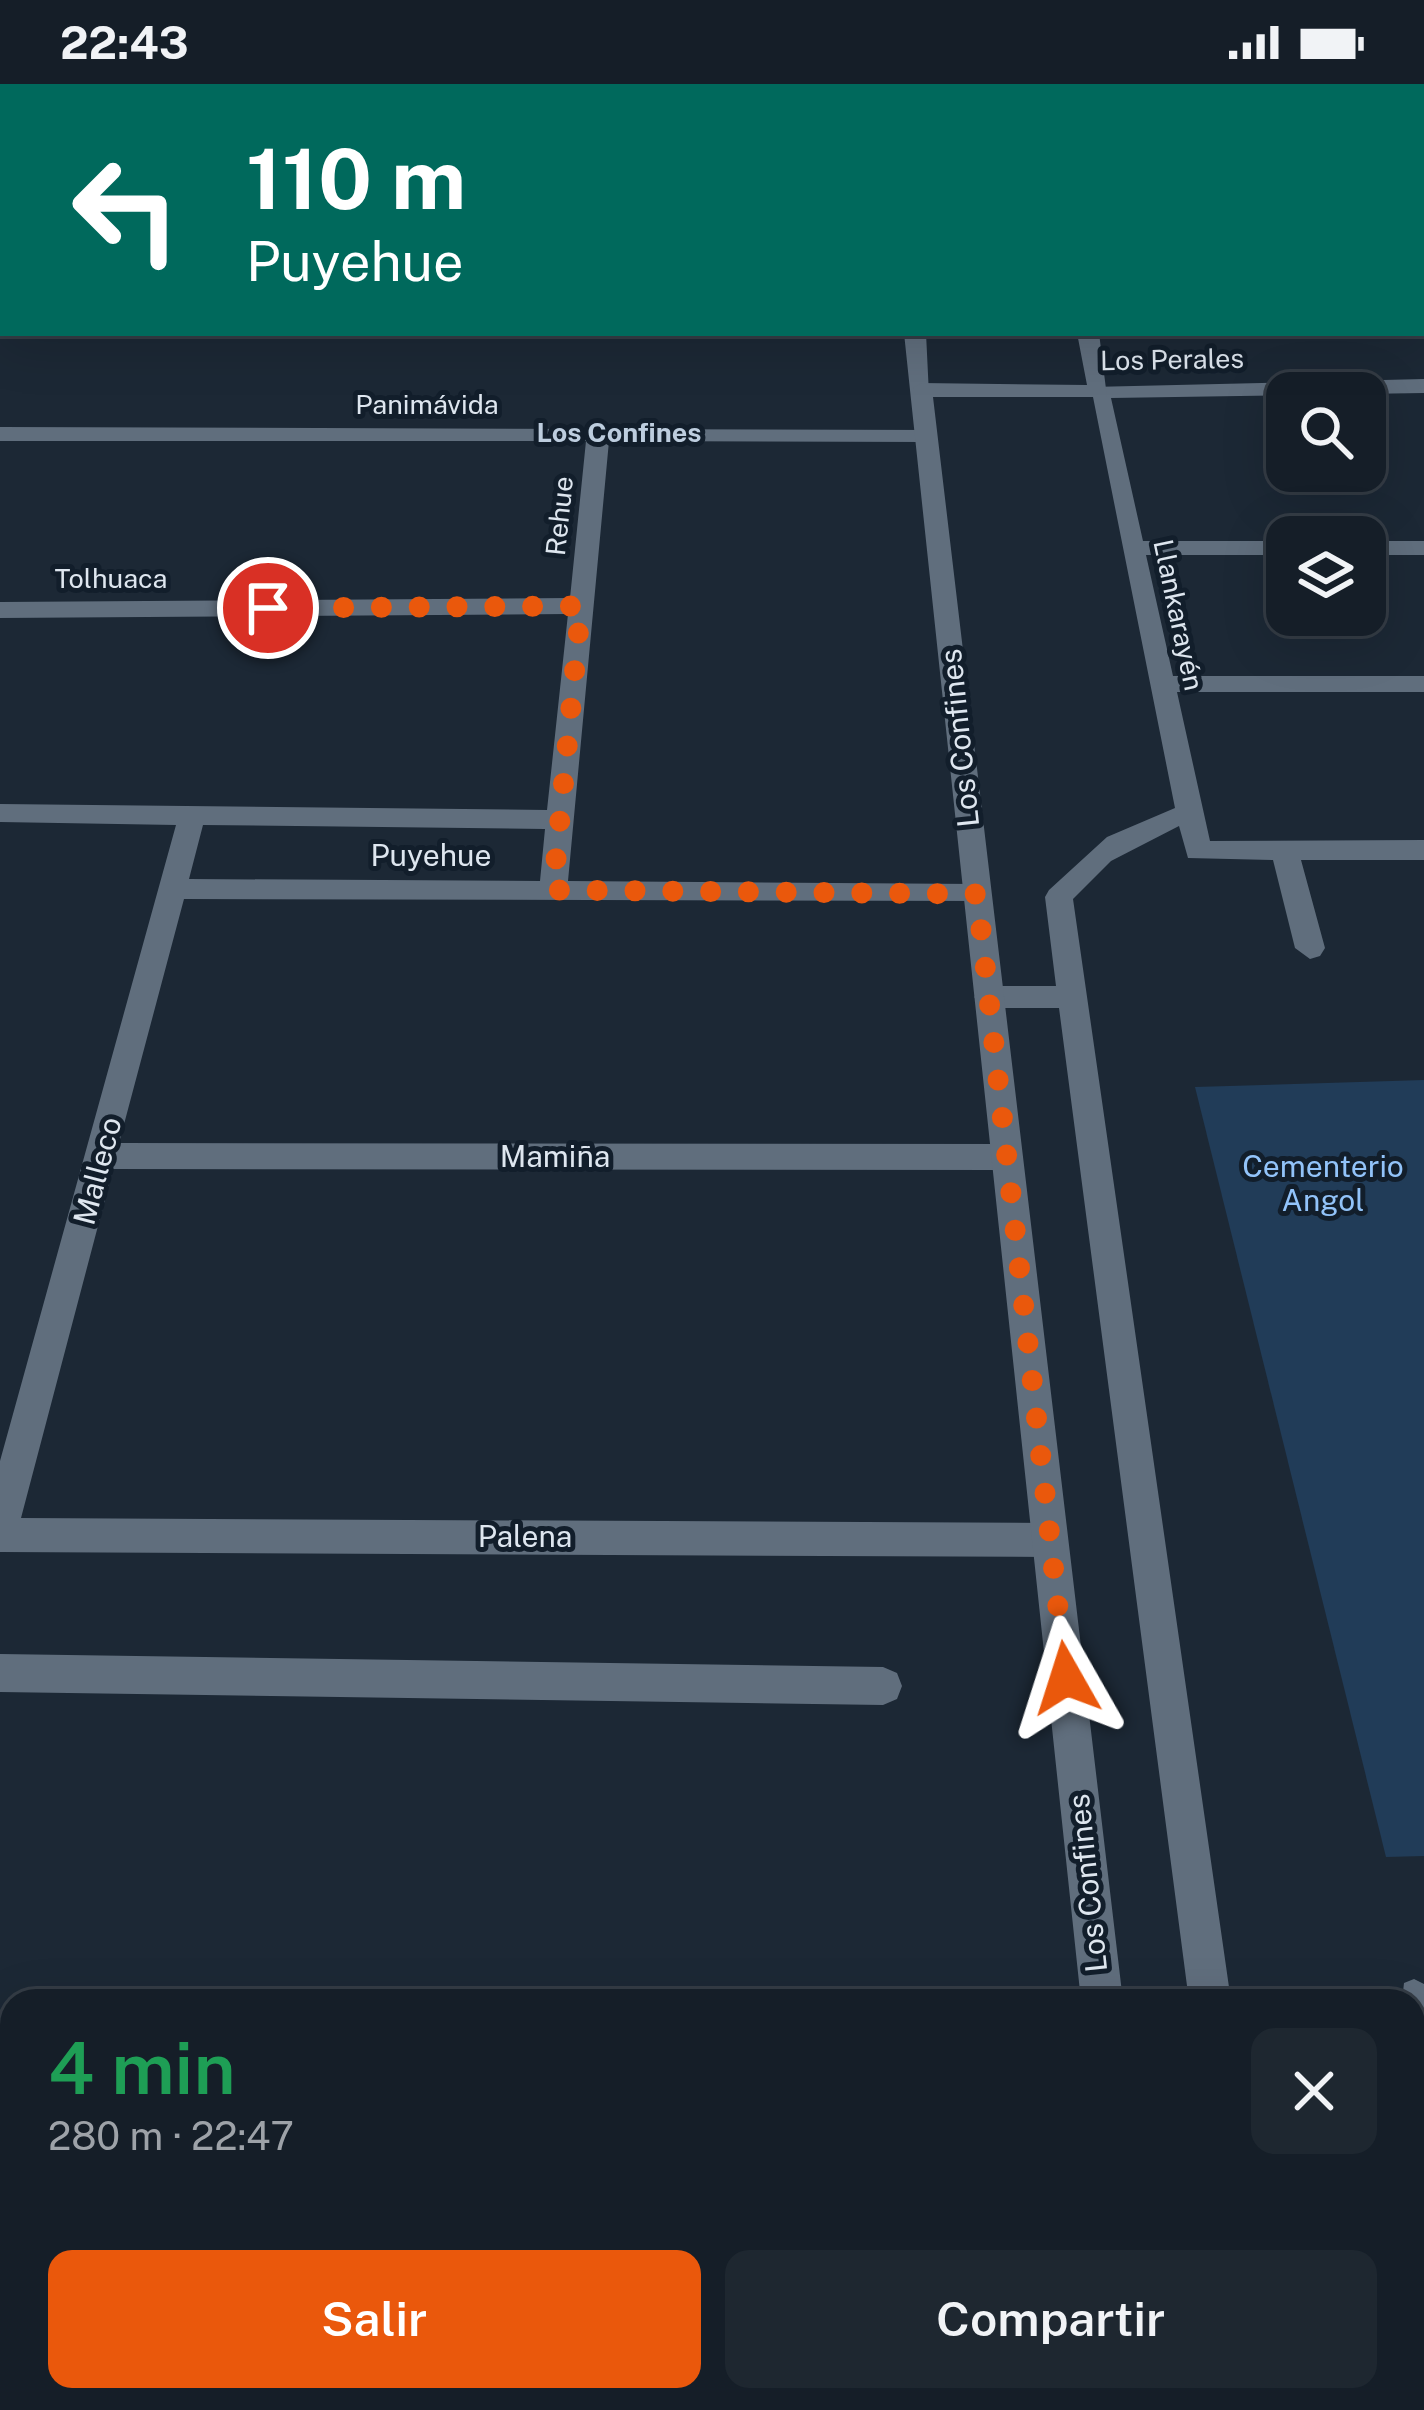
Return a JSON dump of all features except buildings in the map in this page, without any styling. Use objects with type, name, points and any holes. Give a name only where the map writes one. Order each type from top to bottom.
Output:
[{"type":"street","name":"Los Confines","points":[[915,336],[1101,1989]]},
{"type":"street","points":[[1089,336],[1099,392]]},
{"type":"street","name":"Los Perales","points":[[921,391],[1424,386]]},
{"type":"street","name":"Llankarayén","points":[[1099,392],[1198,851],[1284,851]]},
{"type":"street","name":"Panimávida","points":[[0,434],[926,436]]},
{"type":"street","name":"Rehue","points":[[553,890],[598,435]]},
{"type":"street","points":[[1134,548],[1266,548]]},
{"type":"street","points":[[1386,548],[1424,548]]},
{"type":"street","name":"Tolhuaca","points":[[0,610],[581,606]]},
{"type":"street","points":[[1162,684],[1424,684]]},
{"type":"street","name":"Puyehue","points":[[0,813],[560,820]]},
{"type":"street","points":[[1190,813],[1115,842],[1074,876],[1059,897],[1208,1989]]},
{"type":"street","name":"Malleco","points":[[0,1531],[192,815]]},
{"type":"street","points":[[1310,948],[1284,851],[1424,850]]},
{"type":"street","name":"Puyehue","points":[[173,889],[977,894]]},
{"type":"street","points":[[989,997],[1072,997]]},
{"type":"street","name":"Mamiña","points":[[103,1156],[1007,1157]]},
{"type":"street","name":"Palena","points":[[0,1531],[1050,1540]]},
{"type":"street","points":[[0,1673],[883,1686]]},
{"type":"green space","name":"Cementerio Angol","points":[[1424,1080],[1424,1856],[1386,1857],[1195,1087]]},
{"type":"district","name":"Los Confines","points":[[619,433]]},
{"type":"route","points":[[268,608],[581,606],[553,890],[977,894],[1066,1678]]}]
